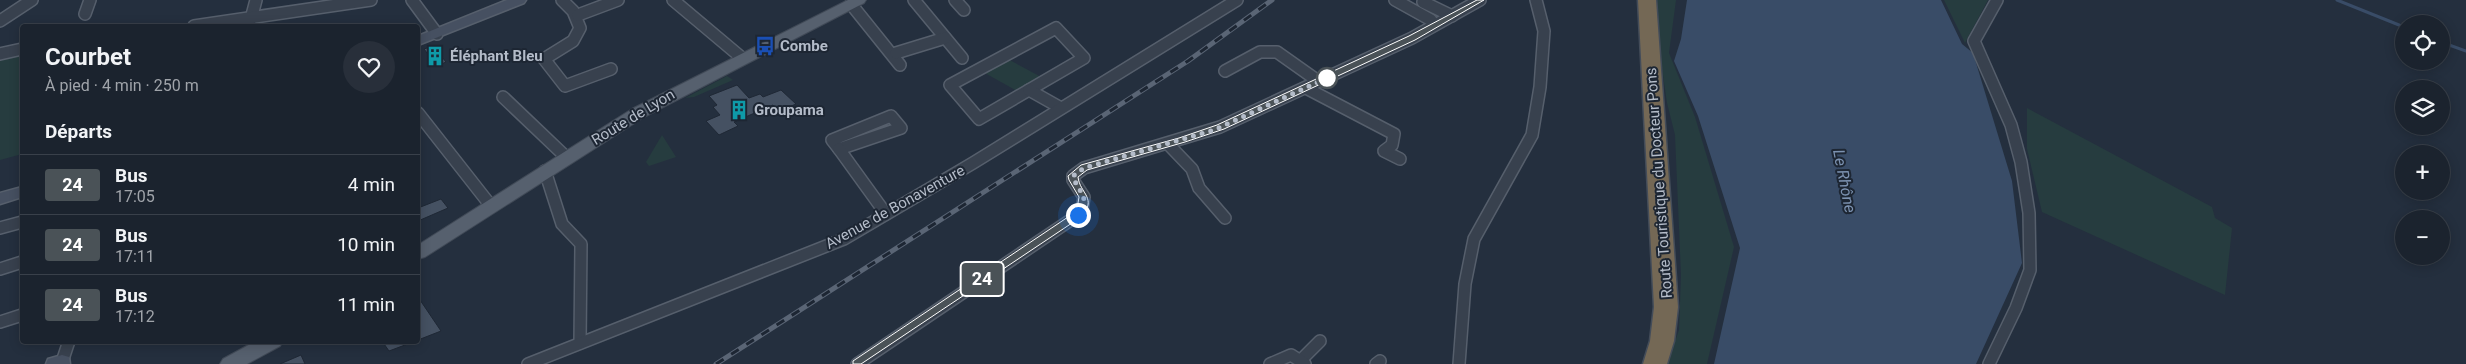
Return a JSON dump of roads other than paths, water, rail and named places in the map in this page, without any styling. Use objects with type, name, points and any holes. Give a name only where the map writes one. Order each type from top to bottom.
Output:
[{"type":"highway","name":"Route Touristique du Docteur Pons","points":[[1647,0],[1666,307],[1662,340],[1655,364]]},
{"type":"main road","points":[[420,40],[519,0]]},
{"type":"main road","name":"Route de Lyon","points":[[420,252],[638,112],[855,2]]},
{"type":"main road","points":[[0,199],[20,193]]},
{"type":"main road","points":[[230,364],[267,344]]},
{"type":"street","points":[[0,21],[28,0]]},
{"type":"street","points":[[85,14],[90,0]]},
{"type":"street","points":[[251,19],[256,0]]},
{"type":"street","points":[[230,24],[371,0]]},
{"type":"street","points":[[412,0],[437,34]]},
{"type":"street","points":[[562,0],[578,15],[581,23],[580,31],[575,39],[544,59],[565,86],[611,69]]},
{"type":"street","points":[[578,15],[618,0]]},
{"type":"street","points":[[672,0],[742,58]]},
{"type":"street","points":[[914,0],[962,58]]},
{"type":"street","points":[[955,0],[964,10]]},
{"type":"street","name":"Avenue de Bonaventure","points":[[528,364],[830,246],[973,163],[1237,0]]},
{"type":"street","points":[[1395,0],[1431,20]]},
{"type":"street","points":[[857,364],[1078,215],[1084,203],[1084,197],[1074,180],[1073,176],[1077,172],[1105,161],[1214,130],[1412,38],[1480,0]]},
{"type":"street","points":[[1459,364],[1465,284],[1474,239],[1532,135],[1540,87],[1544,31],[1536,0]]},
{"type":"street","points":[[1989,364],[2016,308],[2030,270],[2029,213],[2021,162],[2011,126],[1974,41],[1997,0]]},
{"type":"street","points":[[1407,7],[1424,1],[1452,16]]},
{"type":"street","points":[[855,2],[900,65]]},
{"type":"street","points":[[279,15],[279,24]]},
{"type":"street","points":[[1056,28],[1084,58],[1029,90],[979,119],[950,86],[1056,28]]},
{"type":"street","points":[[896,53],[945,38]]},
{"type":"street","points":[[0,54],[20,49]]},
{"type":"street","points":[[1225,71],[1260,52],[1277,52],[1318,81]]},
{"type":"street","points":[[1306,88],[1394,134],[1392,145],[1384,151],[1400,159]]},
{"type":"street","points":[[1029,90],[1061,108]]},
{"type":"street","points":[[503,97],[566,157]]},
{"type":"street","points":[[839,149],[901,128],[891,116],[832,140],[886,214]]},
{"type":"street","points":[[420,117],[491,206]]},
{"type":"street","points":[[1168,144],[1192,169],[1199,188],[1225,218]]},
{"type":"street","points":[[545,171],[562,224],[581,244],[580,343]]},
{"type":"street","points":[[0,228],[20,223]]},
{"type":"street","points":[[0,269],[20,263]]},
{"type":"street","points":[[0,322],[20,316]]},
{"type":"street","points":[[1270,364],[1291,355],[1302,362],[1320,341]]},
{"type":"street","points":[[59,363],[68,344]]},
{"type":"water","name":"Le Rhône","points":[[1687,0],[1941,0],[1962,44],[1973,53],[2012,181],[2022,263],[1976,364],[1714,364],[1740,248],[1698,116],[1674,61],[1681,39]]},
{"type":"waterway","points":[[2337,0],[2395,23]]},
{"type":"waterway","points":[[2450,45],[2466,51]]},
{"type":"railway","points":[[716,364],[1188,61],[1272,0]]},
{"type":"place","name":"Combe","points":[[765,46]]},
{"type":"place","name":"Éléphant Bleu","points":[[435,56]]},
{"type":"place","name":"Groupama","points":[[739,110]]}]
